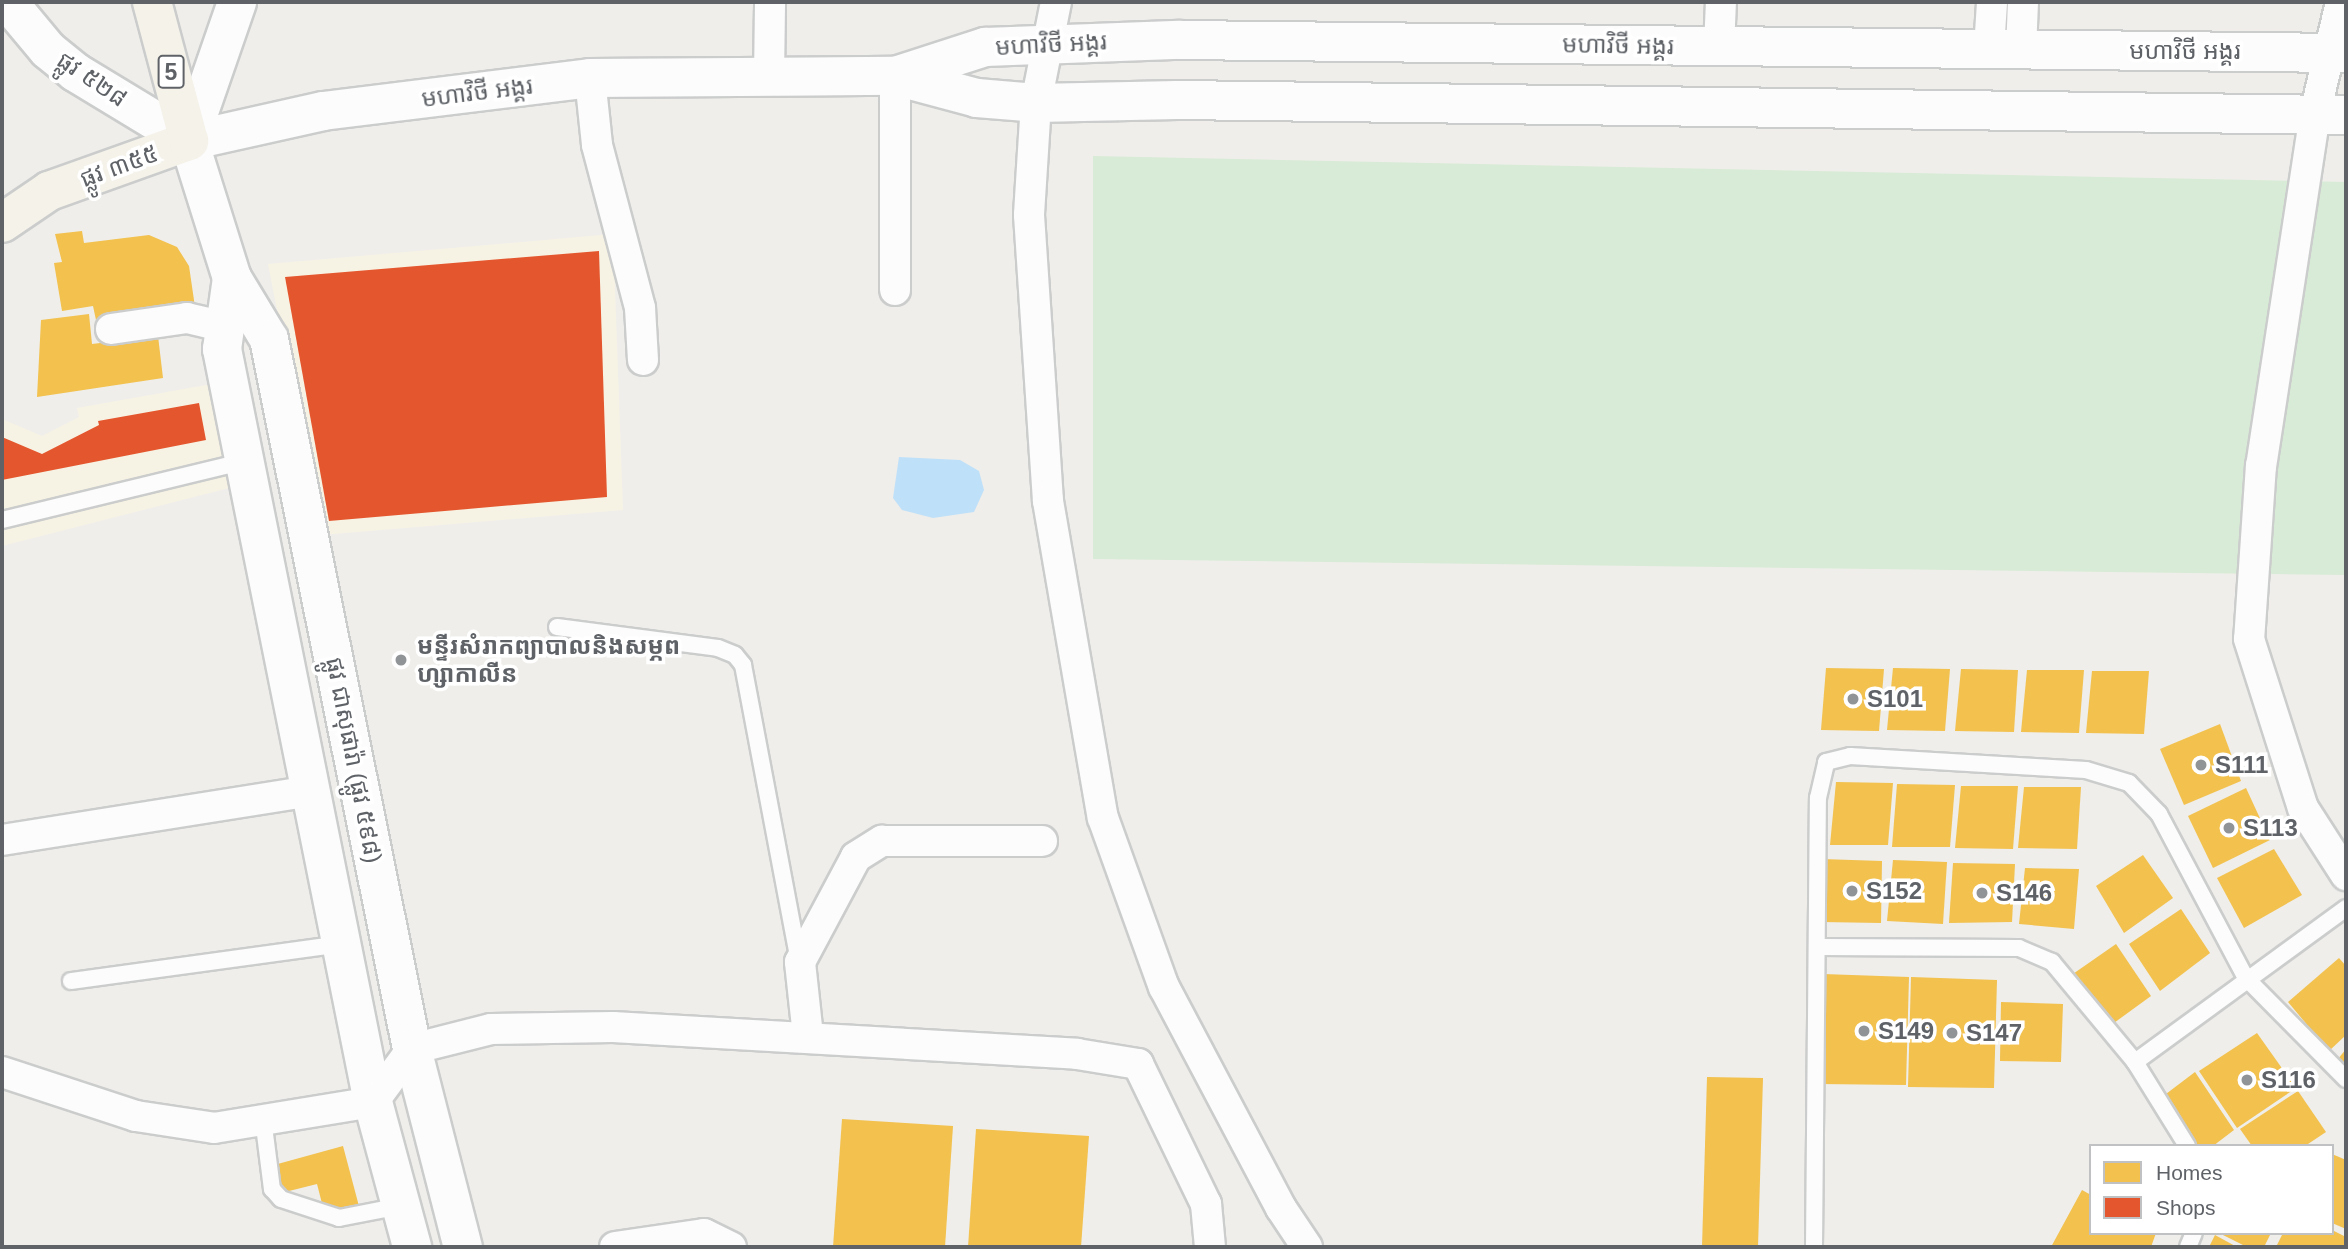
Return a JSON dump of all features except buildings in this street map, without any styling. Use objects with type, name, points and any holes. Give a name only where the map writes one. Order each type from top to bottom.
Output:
[{"type":"main road","name":"ផ្លូវ ៥២៨","points":[[8,2],[48,50],[75,72],[189,141]]},
{"type":"main road","name":"5","points":[[152,2],[189,141]]},
{"type":"main road","points":[[189,141],[237,2]]},
{"type":"main road","name":"មហាវិថី អង្គរ","points":[[895,76],[985,47],[1180,40],[2337,53]]},
{"type":"main road","name":"មហាវិថី អង្គរ","points":[[189,141],[323,111],[590,78],[895,76],[977,98],[1036,103],[1177,100],[2331,114]]},
{"type":"main road","name":"ផ្លូវ ៣៥៥","points":[[2,223],[49,191],[189,141]]},
{"type":"main road","name":"ផ្លូវ ជាសុផារ៉ា (ផ្លូវ ៥៩៨)","points":[[189,141],[232,278],[268,339],[412,1049],[463,1247]]},
{"type":"main road","name":"ផ្លូវ ៣៥៥","points":[[2,187],[49,191]]},
{"type":"main road","name":"ផ្លូវ ជាសុផារ៉ា (ផ្លូវ ៥៩៨)","points":[[232,278],[222,349],[373,1102],[412,1247]]},
{"type":"street","points":[[769,77],[770,2]]},
{"type":"street","points":[[1056,2],[1036,103],[1029,215],[1048,501],[1103,818],[1164,987],[1281,1208],[1307,1247]]},
{"type":"street","points":[[1719,47],[1721,2]]},
{"type":"street","points":[[1992,2],[2005,49]]},
{"type":"street","points":[[2005,49],[2023,2]]},
{"type":"street","points":[[2341,2],[2331,114],[2261,465],[2249,639],[2303,808],[2346,875]]},
{"type":"street","points":[[895,76],[895,290]]},
{"type":"street","points":[[590,78],[597,145],[640,307],[643,360]]},
{"type":"street","points":[[111,329],[187,318],[225,327]]},
{"type":"street","points":[[2,840],[311,791]]},
{"type":"street","points":[[808,1036],[800,962],[856,856],[882,841],[1042,841]]},
{"type":"street","points":[[2,1072],[136,1116],[214,1128],[373,1102],[412,1049],[491,1029],[612,1027],[808,1036],[1077,1054],[1138,1064],[1206,1204],[1210,1247]]},
{"type":"street","points":[[615,1247],[704,1234],[731,1247]]},
{"type":"lane","points":[[2,520],[245,461]]},
{"type":"lane","points":[[557,627],[718,648],[735,655],[743,665],[800,962]]},
{"type":"lane","points":[[1814,1247],[1818,799],[1826,762],[1850,756],[2086,770],[2129,783],[2159,814],[2246,978],[2346,1079]]},
{"type":"lane","points":[[2135,1062],[2246,978],[2346,908]]},
{"type":"lane","points":[[71,981],[342,944]]},
{"type":"lane","points":[[1818,947],[2020,948],[2052,962],[2135,1062],[2187,1144]]},
{"type":"lane","points":[[263,1118],[272,1189],[281,1199],[338,1218],[400,1206]]},
{"type":"shaded area","points":[[613,234],[623,510],[321,535],[268,264]]},
{"type":"shaded area","points":[[212,384],[229,488],[2,546],[2,419],[42,436],[79,417],[77,408]]},
{"type":"green space","points":[[1093,156],[2346,182],[2346,575],[1093,559]]},
{"type":"water","points":[[899,457],[960,460],[979,471],[984,490],[974,512],[933,518],[902,510],[893,498]]},
{"type":"place","name":"មន្ទីរសំរាកព្យាបាលនិងសម្ភព ហ្សាកាលីន","points":[[401,660]]},
{"type":"place","name":"S101","points":[[1853,699]]},
{"type":"place","name":"S111","points":[[2201,765]]},
{"type":"place","name":"S113","points":[[2229,828]]},
{"type":"place","name":"S152","points":[[1852,891]]},
{"type":"place","name":"S146","points":[[1982,893]]},
{"type":"place","name":"S149","points":[[1864,1031]]},
{"type":"place","name":"S147","points":[[1952,1033]]},
{"type":"place","name":"S116","points":[[2247,1080]]}]
